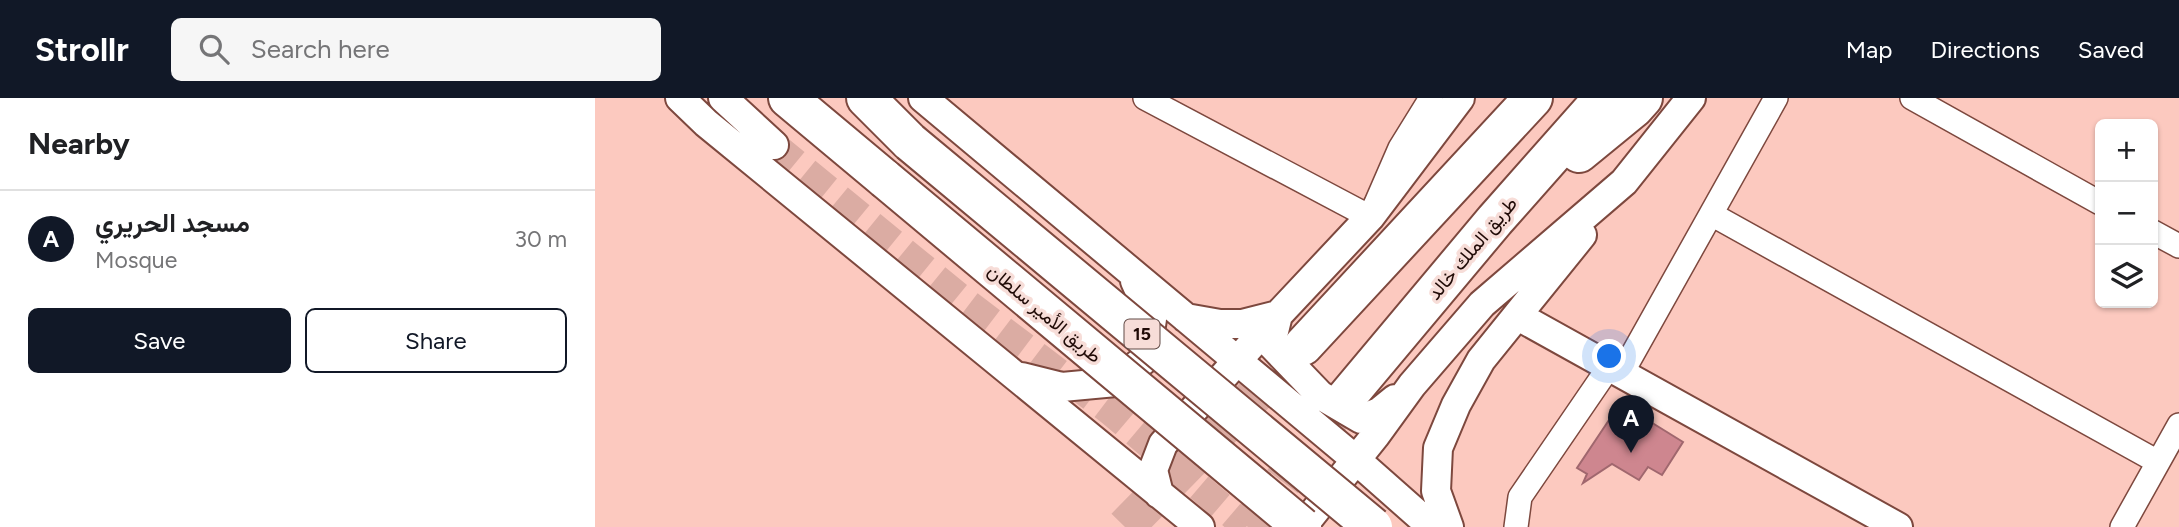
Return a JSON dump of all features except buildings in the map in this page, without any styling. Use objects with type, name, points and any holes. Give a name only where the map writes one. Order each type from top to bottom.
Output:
[{"type":"highway","name":"طريق الأمير سلطان","points":[[788,98],[1302,527]]},
{"type":"highway","name":"15","points":[[866,98],[910,142],[1373,527]]},
{"type":"highway","points":[[1303,346],[1533,98]]},
{"type":"highway","name":"طريق الملك خالد","points":[[1345,399],[1495,220],[1603,98]]},
{"type":"highway","points":[[1495,220],[1643,98]]},
{"type":"street","points":[[680,98],[706,123],[1200,527]]},
{"type":"street","points":[[723,98],[775,145]]},
{"type":"street","points":[[923,98],[1432,527]]},
{"type":"street","points":[[1145,98],[1370,217]]},
{"type":"street","points":[[1370,217],[1400,148],[1431,98]]},
{"type":"street","points":[[1159,494],[1153,470],[1163,444],[1278,314],[1370,217],[1460,98]]},
{"type":"street","points":[[1449,527],[1436,491],[1439,448],[1456,405],[1481,360],[1691,98]]},
{"type":"street","points":[[1516,527],[1520,497],[1616,370],[1711,214],[1776,98]]},
{"type":"street","points":[[1912,98],[2095,200]]},
{"type":"street","points":[[1302,527],[1412,385],[1482,304],[1624,182]]},
{"type":"street","points":[[1711,214],[2158,463]]},
{"type":"street","points":[[2158,235],[2179,246]]},
{"type":"street","points":[[1013,374],[1062,387],[1116,382],[1146,358],[1152,318],[1132,275]]},
{"type":"street","points":[[1184,317],[1220,324],[1242,324],[1278,314]]},
{"type":"street","points":[[1278,314],[1271,344],[1320,395],[1361,419],[1379,412],[1412,385]]},
{"type":"street","points":[[1518,316],[1898,527]]},
{"type":"street","points":[[2122,527],[2179,425]]},
{"type":"street","points":[[1385,527],[1394,527]]},
{"type":"tunnel","points":[[774,145],[962,299],[1111,412],[1246,527]]},
{"type":"tunnel","points":[[1125,527],[1303,346]]},
{"type":"tunnel","points":[[1248,527],[1345,399]]},
{"type":"place","name":"مسجد الحريري","points":[[1631,453]]}]
